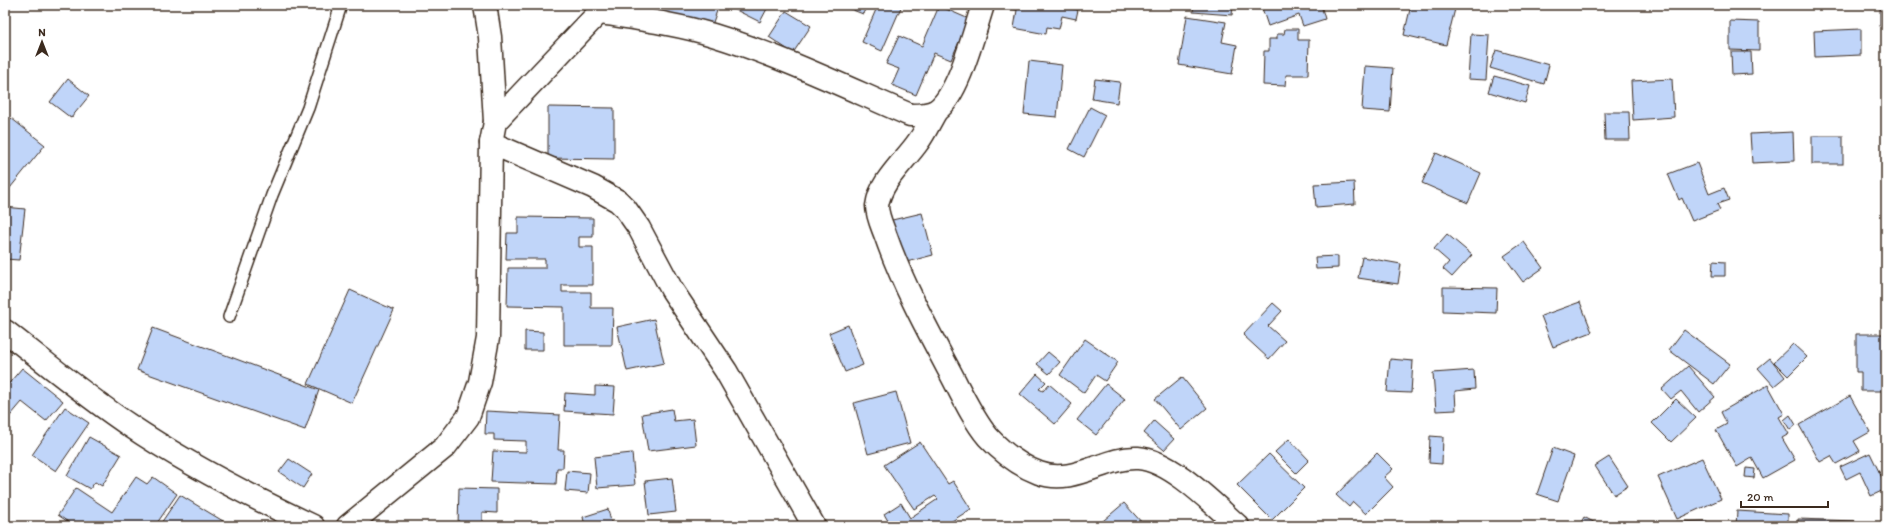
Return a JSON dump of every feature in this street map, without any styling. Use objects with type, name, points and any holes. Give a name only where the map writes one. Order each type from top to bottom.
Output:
[{"type":"street","points":[[348,526],[445,447],[468,417],[480,382],[488,338],[491,143],[495,122],[490,37],[485,5]]},
{"type":"street","points":[[983,5],[968,51],[951,95],[936,111],[920,140],[890,177],[883,189],[877,206],[903,281],[967,404],[987,436],[1012,460],[1040,473],[1057,476],[1073,475],[1122,460],[1138,458],[1160,464],[1195,487],[1238,526]]},
{"type":"street","points":[[495,122],[603,9],[712,35],[775,57],[910,114],[927,114],[936,111]]},
{"type":"street","points":[[491,143],[593,187],[618,201],[625,208],[639,228],[672,290],[726,371],[814,526]]},
{"type":"street","points":[[5,331],[128,424],[186,462],[252,498],[313,526]]},
{"type":"lane","points":[[229,317],[272,195],[308,108],[341,5]]},
{"type":"building","points":[[660,5],[719,5],[711,28],[658,12]]},
{"type":"building","points":[[726,5],[769,5],[760,22]]},
{"type":"building","points":[[840,5],[867,5],[863,14]]},
{"type":"building","points":[[878,5],[902,5],[882,51],[862,42]]},
{"type":"building","points":[[1010,5],[1067,5],[1067,8],[1078,10],[1076,19],[1062,16],[1059,29],[1047,27],[1046,34],[1014,28],[1017,10],[1009,9]]},
{"type":"building","points":[[1194,5],[1233,5],[1232,15],[1193,12]]},
{"type":"building","points":[[1261,5],[1321,5],[1325,19],[1303,26],[1299,15],[1268,26]]},
{"type":"building","points":[[1411,5],[1456,5],[1446,45],[1404,35]]},
{"type":"building","points":[[1880,5],[1886,5],[1886,26],[1880,26]]},
{"type":"building","points":[[939,6],[969,19],[951,60],[934,53],[916,95],[892,85],[899,69],[886,64],[899,36],[922,46]]},
{"type":"building","points":[[786,11],[811,26],[793,53],[769,37]]},
{"type":"building","points":[[1187,16],[1226,22],[1222,42],[1237,45],[1232,74],[1179,65]]},
{"type":"building","points":[[1730,21],[1759,22],[1759,51],[1730,50]]},
{"type":"building","points":[[1285,29],[1298,29],[1298,40],[1309,40],[1308,75],[1286,75],[1285,86],[1263,85],[1264,51],[1269,51],[1269,39],[1277,39],[1277,34],[1284,34]]},
{"type":"building","points":[[1861,29],[1861,55],[1815,57],[1814,31]]},
{"type":"building","points":[[1471,34],[1489,35],[1486,80],[1468,79]]},
{"type":"building","points":[[1496,50],[1549,65],[1544,84],[1490,68]]},
{"type":"building","points":[[1731,52],[1751,52],[1752,74],[1732,75]]},
{"type":"building","points":[[1029,61],[1062,65],[1057,117],[1024,114]]},
{"type":"building","points":[[1365,66],[1393,68],[1390,112],[1362,110]]},
{"type":"building","points":[[1494,76],[1530,86],[1525,103],[1489,92]]},
{"type":"building","points":[[68,79],[89,96],[71,118],[50,102]]},
{"type":"building","points":[[1095,79],[1120,82],[1117,103],[1092,99]]},
{"type":"building","points":[[1672,79],[1674,117],[1633,120],[1631,81]]},
{"type":"building","points":[[548,107],[614,108],[614,159],[548,158]]},
{"type":"building","points":[[1090,107],[1105,115],[1084,157],[1069,149]]},
{"type":"building","points":[[1604,112],[1629,112],[1630,140],[1605,140]]},
{"type":"building","points":[[11,118],[45,145],[10,188],[5,183],[5,126]]},
{"type":"building","points":[[1793,132],[1794,161],[1752,163],[1750,134]]},
{"type":"building","points":[[1812,136],[1843,136],[1843,164],[1812,164]]},
{"type":"building","points":[[1436,153],[1481,173],[1468,203],[1422,183]]},
{"type":"building","points":[[1697,163],[1709,194],[1724,188],[1729,200],[1717,204],[1720,210],[1692,221],[1682,198],[1679,200],[1668,174]]},
{"type":"building","points":[[1354,182],[1355,204],[1316,207],[1314,184]]},
{"type":"building","points":[[5,207],[25,209],[19,260],[5,259]]},
{"type":"building","points":[[922,213],[933,255],[899,264],[888,221]]},
{"type":"building","points":[[518,217],[593,218],[593,237],[579,237],[579,247],[593,247],[593,285],[562,285],[562,292],[591,292],[591,308],[613,308],[612,345],[564,345],[564,307],[507,306],[508,268],[545,268],[545,259],[506,259],[507,233],[518,233]]},
{"type":"building","points":[[1447,234],[1472,255],[1452,277],[1443,269],[1449,262],[1434,249]]},
{"type":"building","points":[[1524,242],[1543,268],[1523,282],[1504,256]]},
{"type":"building","points":[[1338,256],[1338,268],[1316,269],[1315,257]]},
{"type":"building","points":[[1362,257],[1401,264],[1398,284],[1358,278]]},
{"type":"building","points":[[1713,261],[1725,262],[1725,276],[1712,276]]},
{"type":"building","points":[[1443,287],[1497,288],[1496,313],[1443,311]]},
{"type":"building","points":[[350,290],[394,310],[352,403],[308,384]]},
{"type":"building","points":[[1580,302],[1592,332],[1553,347],[1541,316]]},
{"type":"building","points":[[1273,303],[1282,311],[1268,326],[1285,341],[1269,359],[1243,335]]},
{"type":"building","points":[[654,319],[664,363],[627,371],[617,327]]},
{"type":"building","points":[[848,325],[863,365],[845,372],[829,333]]},
{"type":"building","points":[[153,328],[319,390],[305,430],[137,370]]},
{"type":"building","points":[[1684,330],[1730,364],[1714,384],[1669,350]]},
{"type":"building","points":[[525,331],[543,332],[543,350],[525,350]]},
{"type":"building","points":[[1856,334],[1886,334],[1886,391],[1861,391],[1861,372],[1856,372]]},
{"type":"building","points":[[1085,339],[1118,362],[1105,381],[1096,375],[1084,393],[1060,375]]},
{"type":"building","points":[[1793,344],[1807,357],[1788,376],[1774,362]]},
{"type":"building","points":[[1048,352],[1060,362],[1049,374],[1037,364]]},
{"type":"building","points":[[1770,358],[1785,377],[1774,386],[1758,368]]},
{"type":"building","points":[[1390,359],[1413,361],[1411,393],[1387,392]]},
{"type":"building","points":[[1688,366],[1715,397],[1698,412],[1681,391],[1671,399],[1662,389]]},
{"type":"building","points":[[22,368],[63,401],[46,421],[22,402],[5,422],[5,388]]},
{"type":"building","points":[[1474,370],[1475,389],[1455,391],[1456,410],[1436,411],[1433,373]]},
{"type":"building","points":[[1037,374],[1046,382],[1039,389],[1043,391],[1049,384],[1072,404],[1055,424],[1020,394]]},
{"type":"building","points":[[1182,377],[1207,408],[1181,430],[1155,399]]},
{"type":"building","points":[[1106,384],[1125,399],[1096,435],[1077,420]]},
{"type":"building","points":[[1768,385],[1784,414],[1779,417],[1789,434],[1782,438],[1795,460],[1763,478],[1752,458],[1737,467],[1716,430],[1727,424],[1721,412]]},
{"type":"building","points":[[595,386],[615,387],[613,414],[564,411],[565,393],[595,395]]},
{"type":"building","points":[[896,392],[910,443],[868,454],[854,403]]},
{"type":"building","points":[[1850,396],[1870,432],[1854,441],[1860,451],[1836,464],[1831,456],[1820,462],[1799,425]]},
{"type":"building","points":[[1676,399],[1696,418],[1671,442],[1652,423]]},
{"type":"building","points":[[65,407],[89,423],[56,471],[32,455]]},
{"type":"building","points":[[672,409],[674,421],[693,419],[696,445],[648,451],[642,414]]},
{"type":"building","points":[[486,411],[560,415],[558,450],[564,450],[563,468],[557,468],[556,484],[491,482],[493,451],[526,452],[526,441],[494,440],[494,434],[485,434]]},
{"type":"building","points":[[1790,415],[1796,425],[1790,430],[1784,420]]},
{"type":"building","points":[[1154,421],[1174,439],[1164,450],[1144,433]]},
{"type":"building","points":[[1430,436],[1443,437],[1442,464],[1429,463]]},
{"type":"building","points":[[89,437],[121,455],[102,486],[95,482],[90,489],[67,476]]},
{"type":"building","points":[[1289,439],[1309,460],[1296,473],[1275,452]]},
{"type":"building","points":[[920,442],[948,484],[953,481],[971,509],[944,526],[891,526],[884,514],[901,503],[910,518],[938,499],[935,496],[914,509],[884,465]]},
{"type":"building","points":[[1553,448],[1574,456],[1558,501],[1537,494]]},
{"type":"building","points":[[632,453],[635,485],[597,488],[594,457]]},
{"type":"building","points":[[1377,453],[1393,469],[1384,477],[1393,487],[1366,514],[1353,502],[1349,507],[1336,495]]},
{"type":"building","points":[[1870,453],[1886,486],[1886,489],[1871,496],[1860,472],[1846,479],[1840,467]]},
{"type":"building","points":[[1269,454],[1304,488],[1272,520],[1237,485]]},
{"type":"building","points":[[1609,457],[1628,486],[1614,495],[1595,466]]},
{"type":"building","points":[[1702,458],[1721,499],[1677,519],[1658,477]]},
{"type":"building","points":[[289,459],[312,474],[303,488],[279,472]]},
{"type":"building","points":[[1746,468],[1755,469],[1754,478],[1745,477]]},
{"type":"building","points":[[567,471],[590,473],[588,493],[565,491]]},
{"type":"building","points":[[136,477],[147,484],[153,477],[177,494],[155,526],[74,526],[58,515],[76,488],[112,512]]},
{"type":"building","points":[[672,478],[676,512],[649,515],[645,481]]},
{"type":"building","points":[[459,488],[497,489],[497,513],[482,512],[482,526],[458,526]]},
{"type":"building","points":[[180,495],[223,521],[220,526],[159,526]]},
{"type":"building","points":[[1124,503],[1145,526],[1097,526]]},
{"type":"building","points":[[608,509],[612,526],[585,526],[583,517]]},
{"type":"building","points":[[1737,511],[1788,514],[1788,526],[1736,526]]},
{"type":"building","points":[[1584,517],[1601,526],[1579,526]]},
{"type":"building","points":[[1798,519],[1855,521],[1855,526],[1798,526]]},
{"type":"building","points":[[1707,521],[1707,526],[1675,526],[1675,522]]}]
